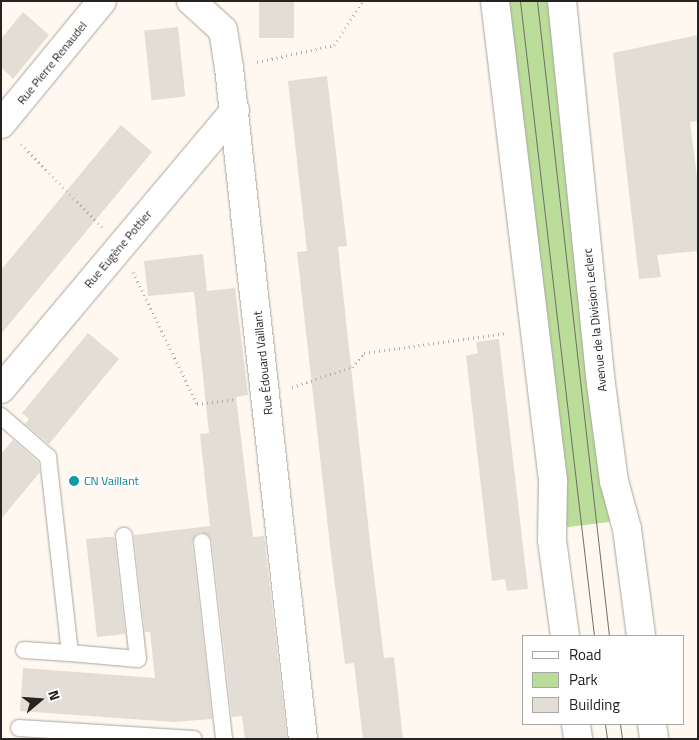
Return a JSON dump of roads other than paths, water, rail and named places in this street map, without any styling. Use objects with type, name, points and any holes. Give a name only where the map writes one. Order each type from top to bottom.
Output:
[{"type":"main road","name":"Rue Pierre Renaudel","points":[[9,132],[102,1]]},
{"type":"main road","name":"Rue Édouard Vaillant","points":[[191,1],[223,30],[229,68],[303,739]]},
{"type":"main road","points":[[495,1],[553,483],[552,540],[565,635]]},
{"type":"main road","name":"Avenue de la Division Leclerc","points":[[562,1],[601,384],[614,481],[627,529],[641,635]]},
{"type":"main road","name":"Rue Eugène Pottier","points":[[1,389],[235,110]]},
{"type":"main road","points":[[576,725],[578,739]]},
{"type":"main road","points":[[652,725],[654,739]]},
{"type":"lane","points":[[1,416],[48,458],[70,653]]},
{"type":"lane","points":[[24,650],[138,659],[124,536]]},
{"type":"lane","points":[[202,542],[224,739]]},
{"type":"lane","points":[[19,728],[194,739]]},
{"type":"tram line","points":[[520,1],[594,635]]},
{"type":"tram line","points":[[537,1],[609,635]]},
{"type":"tram line","points":[[605,725],[607,739]]},
{"type":"tram line","points":[[620,725],[622,739]]},
{"type":"place","name":"CN Vaillant","points":[[74,481]]}]
